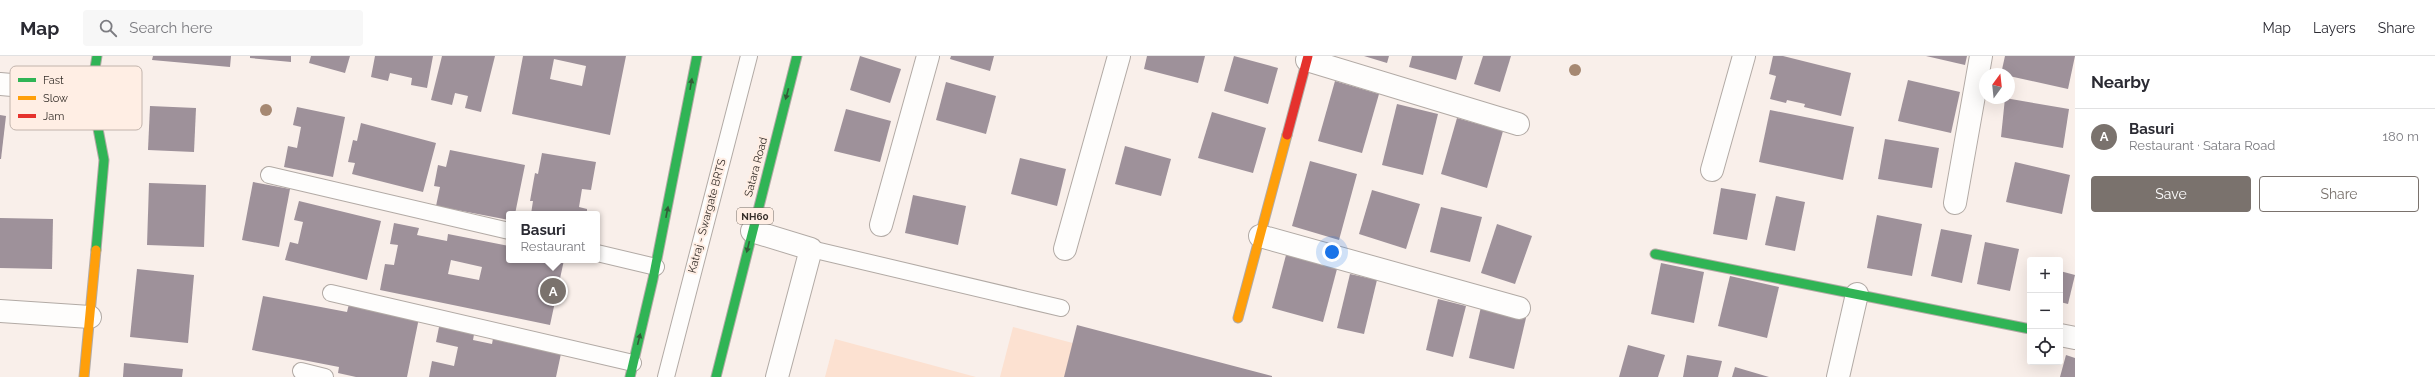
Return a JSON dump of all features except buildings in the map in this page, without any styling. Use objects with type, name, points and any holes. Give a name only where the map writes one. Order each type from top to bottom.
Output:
[{"type":"main road","points":[[95,66],[97,56]]},
{"type":"main road","points":[[632,370],[656,267],[696,56]]},
{"type":"main road","name":"Satara Road","points":[[716,377],[797,56]]},
{"type":"main road","points":[[1238,318],[1307,58]]},
{"type":"main road","points":[[84,377],[104,160],[98,130]]},
{"type":"main road","points":[[1655,254],[2027,328]]},
{"type":"street","points":[[881,225],[928,56]]},
{"type":"street","points":[[1065,249],[1119,56]]},
{"type":"street","points":[[1712,170],[1744,56]]},
{"type":"street","points":[[1955,203],[1981,56]]},
{"type":"street","points":[[1307,58],[1518,124]]},
{"type":"street","points":[[0,84],[10,85]]},
{"type":"street","points":[[752,231],[810,249],[777,377]]},
{"type":"street","points":[[1260,236],[1519,308]]},
{"type":"street","points":[[1838,377],[1857,294]]},
{"type":"street","points":[[0,311],[90,317]]},
{"type":"street","points":[[2063,336],[2075,338]]},
{"type":"lane","name":"Katraj - Swargate BRTS","points":[[666,377],[749,56]]},
{"type":"lane","points":[[269,176],[506,230]]},
{"type":"lane","points":[[810,249],[1061,308]]},
{"type":"lane","points":[[600,254],[656,267]]},
{"type":"lane","points":[[332,293],[632,370]]},
{"type":"lane","points":[[301,371],[325,377]]},
{"type":"shaded area","points":[[1013,327],[1117,355],[1110,377],[1000,377]]},
{"type":"shaded area","points":[[835,339],[976,377],[825,377]]},
{"type":"traffic: fast","points":[[95,66],[97,56]]},
{"type":"traffic: fast","points":[[630,377],[653,279],[697,56]]},
{"type":"traffic: fast","points":[[716,377],[797,56]]},
{"type":"traffic: fast","points":[[96,250],[104,160],[98,130]]},
{"type":"traffic: fast","points":[[1655,254],[2027,328]]},
{"type":"traffic: slow","points":[[1238,318],[1287,135]]},
{"type":"traffic: slow","points":[[84,377],[96,250]]},
{"type":"traffic: jam","points":[[1287,135],[1308,56]]},
{"type":"place","name":"Basuri","points":[[553,291]]}]
